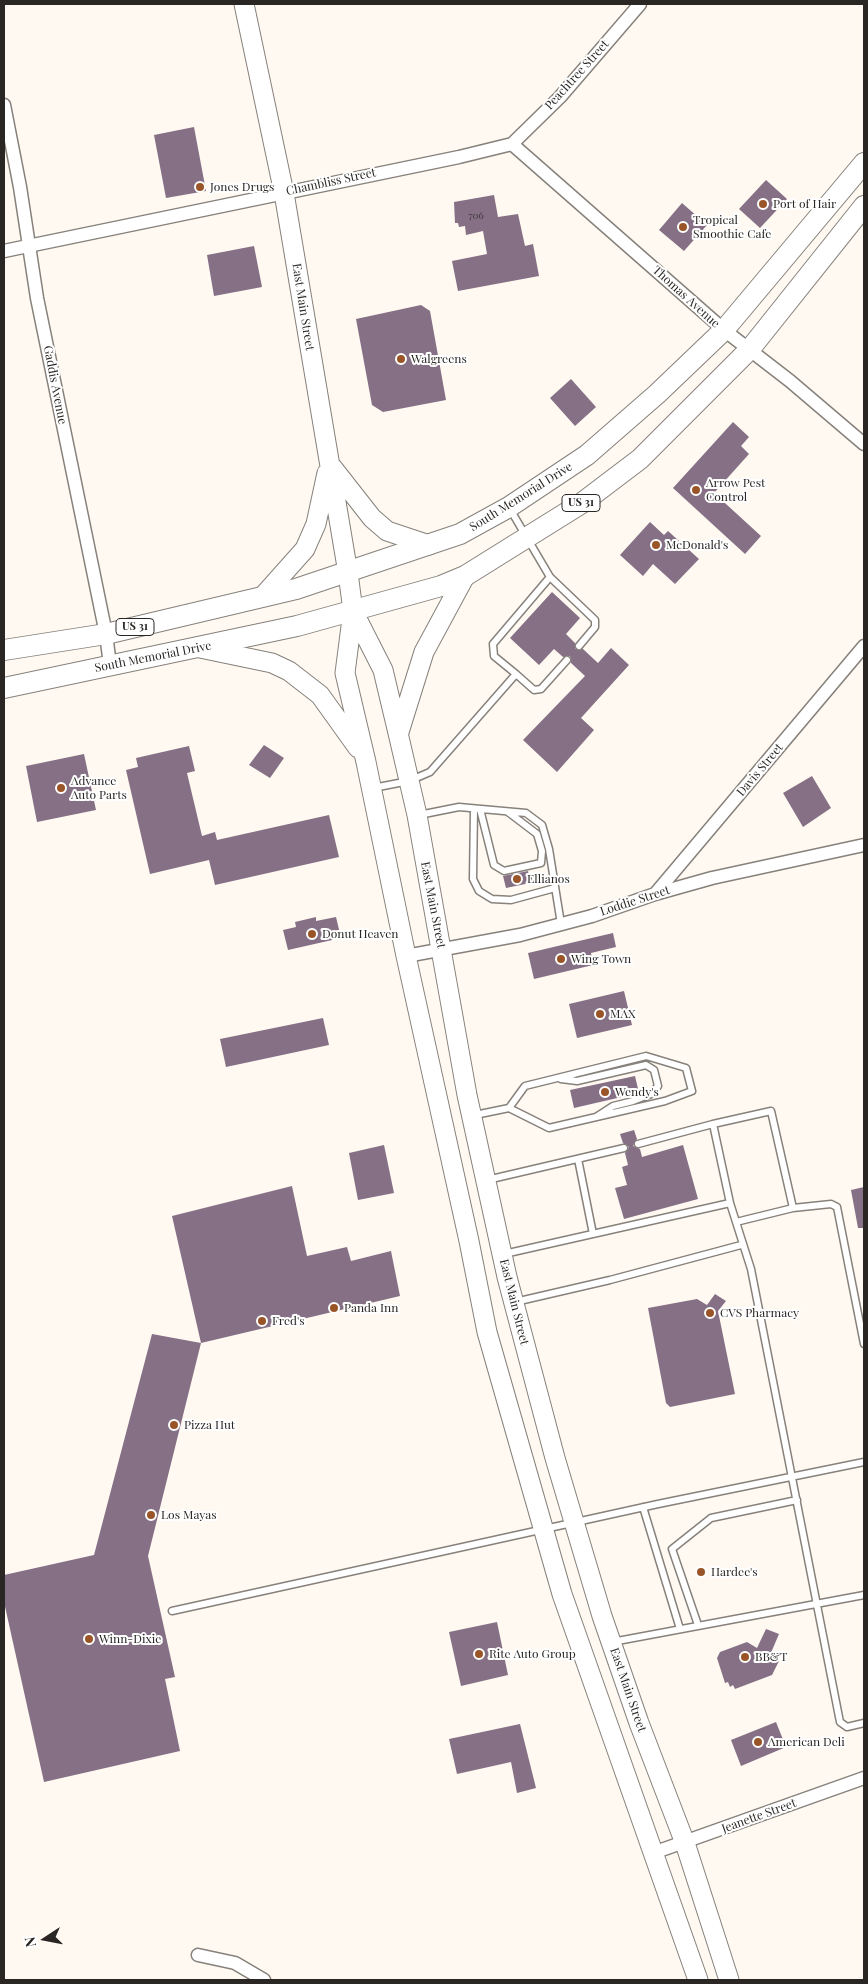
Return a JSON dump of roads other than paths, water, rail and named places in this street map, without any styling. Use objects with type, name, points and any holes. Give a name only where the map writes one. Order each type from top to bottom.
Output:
[{"type":"main road","name":"East Main Street","points":[[244,4],[284,193],[348,573],[353,611],[345,673],[372,788],[487,1332],[565,1603],[698,1980]]},
{"type":"main road","name":"South Memorial Drive","points":[[4,650],[106,634],[223,607],[264,595],[296,589],[460,534],[509,507],[587,455],[657,394],[724,330],[864,163]]},
{"type":"main road","name":"South Memorial Drive","points":[[4,688],[297,626],[441,586],[465,576],[582,503],[640,459],[750,349],[864,206]]},
{"type":"main road","points":[[329,464],[372,518],[386,531],[429,545]]},
{"type":"main road","points":[[264,595],[305,549],[316,524],[329,464]]},
{"type":"main road","points":[[398,733],[424,652],[465,576]]},
{"type":"main road","name":"East Main Street","points":[[353,611],[383,670],[417,815],[472,1116],[502,1254],[574,1523],[611,1642],[684,1843],[729,1980]]},
{"type":"main road","points":[[200,648],[272,663],[305,682],[332,709],[366,762]]},
{"type":"street","name":"Peachtree Street","points":[[512,144],[560,97],[640,4]]},
{"type":"street","name":"Gaddis Avenue","points":[[4,105],[48,354],[106,634],[110,665]]},
{"type":"street","name":"Chambliss Street","points":[[4,251],[512,144]]},
{"type":"street","name":"Thomas Avenue","points":[[512,144],[724,330],[750,349],[864,444]]},
{"type":"street","name":"Davis Street","points":[[655,894],[864,646]]},
{"type":"street","name":"Loddie Street","points":[[406,956],[520,935],[712,878],[864,845]]},
{"type":"street","name":"Jeanette Street","points":[[653,1853],[864,1778]]},
{"type":"street","points":[[198,1955],[235,1962],[264,1980]]},
{"type":"lane","points":[[509,507],[550,578],[595,620],[595,627],[579,646]]},
{"type":"lane","points":[[550,578],[493,644],[494,656],[534,690],[541,689],[567,660]]},
{"type":"lane","points":[[372,788],[409,781],[430,772],[516,674]]},
{"type":"lane","points":[[417,815],[458,808],[477,809],[526,813],[542,825],[550,849],[561,924]]},
{"type":"lane","points":[[477,809],[494,865],[504,871],[540,863],[542,851],[537,834],[507,812]]},
{"type":"lane","points":[[477,809],[473,879],[479,891],[492,899],[511,900],[555,888]]},
{"type":"lane","points":[[472,1116],[509,1108],[549,1128],[593,1119],[692,1092],[686,1068],[646,1056],[524,1086],[509,1108]]},
{"type":"lane","points":[[556,1079],[577,1081],[646,1065],[654,1070],[658,1086],[651,1094],[613,1106],[593,1119]]},
{"type":"lane","points":[[638,1144],[771,1111],[793,1208]]},
{"type":"lane","points":[[714,1124],[730,1203],[741,1245],[751,1269],[840,1722],[847,1727],[864,1723]]},
{"type":"lane","points":[[486,1180],[624,1148]]},
{"type":"lane","points":[[578,1159],[593,1234]]},
{"type":"lane","points":[[502,1254],[730,1203]]},
{"type":"lane","points":[[736,1222],[793,1208],[831,1204],[837,1207],[864,1344]]},
{"type":"lane","points":[[514,1302],[610,1280],[741,1245]]},
{"type":"lane","points":[[172,1611],[643,1507],[864,1462]]},
{"type":"lane","points":[[698,1625],[672,1549],[711,1518],[797,1500]]},
{"type":"lane","points":[[643,1507],[680,1629]]},
{"type":"lane","points":[[611,1642],[864,1595]]},
{"type":"place","name":"Jones Drugs","points":[[200,187]]},
{"type":"place","name":"Port of Hair","points":[[763,204]]},
{"type":"place","name":"Tropical Smoothie Cafe","points":[[683,227]]},
{"type":"place","name":"Walgreens","points":[[401,359]]},
{"type":"place","name":"Arrow Pest Control","points":[[696,490]]},
{"type":"place","name":"McDonald's","points":[[656,545]]},
{"type":"place","name":"Advance Auto Parts","points":[[61,788]]},
{"type":"place","name":"Ellianos","points":[[517,879]]},
{"type":"place","name":"Donut Heaven","points":[[312,934]]},
{"type":"place","name":"Wing Town","points":[[561,959]]},
{"type":"place","name":"MAX","points":[[600,1014]]},
{"type":"place","name":"Wendy's","points":[[605,1092]]},
{"type":"place","name":"Panda Inn","points":[[334,1308]]},
{"type":"place","name":"CVS Pharmacy","points":[[710,1313]]},
{"type":"place","name":"Fred's","points":[[262,1321]]},
{"type":"place","name":"Pizza Hut","points":[[174,1425]]},
{"type":"place","name":"Los Mayas","points":[[151,1515]]},
{"type":"place","name":"Hardee's","points":[[701,1572]]},
{"type":"place","name":"Winn-Dixie","points":[[89,1639]]},
{"type":"place","name":"Rite Auto Group","points":[[479,1654]]},
{"type":"place","name":"BB&T","points":[[745,1657]]},
{"type":"place","name":"American Deli","points":[[758,1742]]}]
